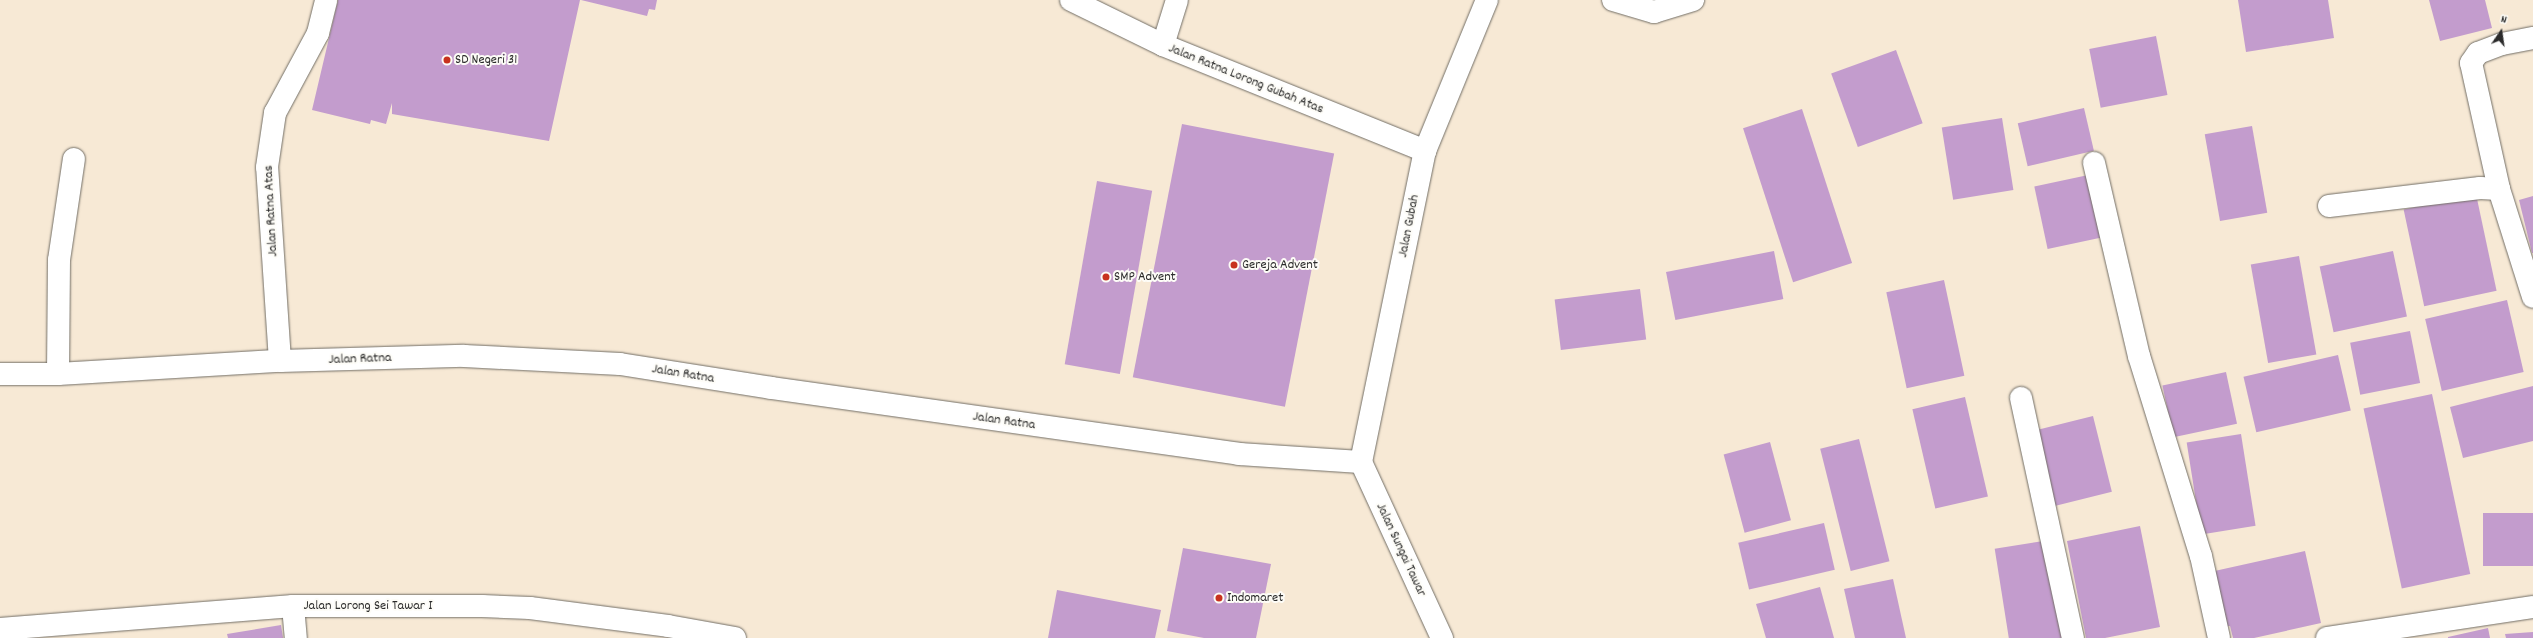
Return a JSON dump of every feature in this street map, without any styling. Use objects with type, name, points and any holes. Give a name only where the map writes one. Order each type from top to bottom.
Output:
[{"type":"street","name":"Jalan Ratna Atas","points":[[280,361],[267,167],[275,113],[318,33],[326,0]]},
{"type":"street","name":"Jalan Ratna Lorong Gubah Atas","points":[[1070,0],[1163,45],[1424,151]]},
{"type":"street","points":[[1163,45],[1177,0]]},
{"type":"street","name":"Jalan Gubah","points":[[1361,462],[1424,151],[1487,0]]},
{"type":"street","points":[[1612,0],[1654,12],[1693,0]]},
{"type":"street","points":[[2533,38],[2502,44],[2478,53],[2472,62],[2499,189],[2533,297]]},
{"type":"street","points":[[58,374],[59,260],[74,159]]},
{"type":"street","points":[[2094,163],[2140,356],[2201,556],[2219,638]]},
{"type":"street","points":[[2329,206],[2480,188],[2499,189]]},
{"type":"street","name":"Jalan Ratna","points":[[0,374],[58,374],[280,361],[464,356],[620,364],[787,390],[1239,454],[1361,462]]},
{"type":"street","points":[[2022,398],[2073,638]]},
{"type":"street","name":"Jalan Sungai Tawar","points":[[1361,462],[1442,638]]},
{"type":"street","points":[[293,606],[296,638]]},
{"type":"street","name":"Jalan Lorong Sei Tawar I","points":[[5,632],[293,606],[530,608],[668,632],[735,638]]},
{"type":"street","points":[[2327,638],[2533,606]]},
{"type":"building","name":"SD Negeri 31","points":[[338,0],[580,0],[549,141],[392,114],[392,103],[386,124],[371,120],[370,124],[312,110]]},
{"type":"building","points":[[581,0],[657,0],[655,10],[649,9],[647,16]]},
{"type":"building","points":[[2238,0],[2328,0],[2334,38],[2246,52]]},
{"type":"building","points":[[2429,0],[2485,0],[2492,28],[2440,41]]},
{"type":"building","points":[[2156,36],[2167,95],[2101,108],[2089,49]]},
{"type":"building","points":[[1896,50],[1923,123],[1858,147],[1831,74]]},
{"type":"building","points":[[2084,108],[2094,151],[2028,166],[2018,123]]},
{"type":"building","points":[[1802,109],[1852,263],[1793,282],[1743,128]]},
{"type":"building","points":[[2002,118],[2013,190],[1953,200],[1942,128]]},
{"type":"building","name":"Gereja Advent","points":[[1182,124],[1334,154],[1285,407],[1133,377]]},
{"type":"building","points":[[2252,126],[2267,213],[2220,221],[2205,134]]},
{"type":"building","points":[[2093,174],[2106,237],[2048,249],[2034,186]]},
{"type":"building","name":"SMP Advent","points":[[1097,181],[1152,191],[1120,374],[1065,364]]},
{"type":"building","points":[[2476,194],[2497,291],[2424,306],[2404,209]]},
{"type":"building","points":[[2533,196],[2533,253],[2532,253],[2519,200]]},
{"type":"building","points":[[1774,251],[1783,299],[1675,320],[1666,272]]},
{"type":"building","points":[[2393,251],[2407,317],[2334,332],[2320,267]]},
{"type":"building","points":[[2299,256],[2316,354],[2268,363],[2251,265]]},
{"type":"building","points":[[1944,280],[1964,376],[1907,388],[1886,292]]},
{"type":"building","points":[[1640,289],[1646,340],[1561,350],[1555,299]]},
{"type":"building","points":[[2507,300],[2524,372],[2442,391],[2425,319]]},
{"type":"building","points":[[2410,331],[2420,383],[2360,395],[2350,343]]},
{"type":"building","points":[[2338,355],[2351,411],[2256,432],[2243,377]]},
{"type":"building","points":[[2226,372],[2237,424],[2173,437],[2162,386]]},
{"type":"building","points":[[2533,386],[2533,441],[2463,458],[2450,407]]},
{"type":"building","points":[[2432,394],[2470,574],[2402,589],[2364,409]]},
{"type":"building","points":[[1965,397],[1988,496],[1935,509],[1912,409]]},
{"type":"building","points":[[2093,416],[2112,492],[2052,507],[2033,431]]},
{"type":"building","points":[[2241,434],[2256,526],[2201,534],[2187,443]]},
{"type":"building","points":[[1859,439],[1889,561],[1851,571],[1820,449]]},
{"type":"building","points":[[1770,442],[1791,520],[1745,533],[1724,454]]},
{"type":"building","points":[[2483,513],[2533,513],[2533,566],[2483,566]]},
{"type":"building","points":[[1824,523],[1835,570],[1749,590],[1738,543]]},
{"type":"building","points":[[2140,526],[2160,627],[2105,638],[2086,638],[2067,541]]},
{"type":"building","points":[[2050,540],[2065,638],[2009,638],[1995,549]]},
{"type":"building","name":"Indomaret","points":[[1183,548],[1271,564],[1256,638],[1204,638],[1167,631]]},
{"type":"building","points":[[2305,551],[2321,623],[2254,638],[2233,638],[2230,626],[2223,627],[2210,572]]},
{"type":"building","points":[[1893,579],[1906,638],[1855,638],[1844,589]]},
{"type":"building","points":[[1820,587],[1834,638],[1766,638],[1756,604]]},
{"type":"building","points":[[1057,590],[1161,610],[1155,638],[1048,638]]},
{"type":"building","points":[[281,625],[283,638],[228,638],[227,634]]},
{"type":"building","points":[[2488,628],[2490,638],[2448,638],[2448,637]]},
{"type":"building","points":[[2533,632],[2533,638],[2506,638],[2505,634]]},
{"type":"place","name":"SD Negeri 31","points":[[447,60]]},
{"type":"place","name":"Gereja Advent","points":[[1234,265]]},
{"type":"place","name":"SMP Advent","points":[[1106,277]]},
{"type":"place","name":"Indomaret","points":[[1219,598]]}]
